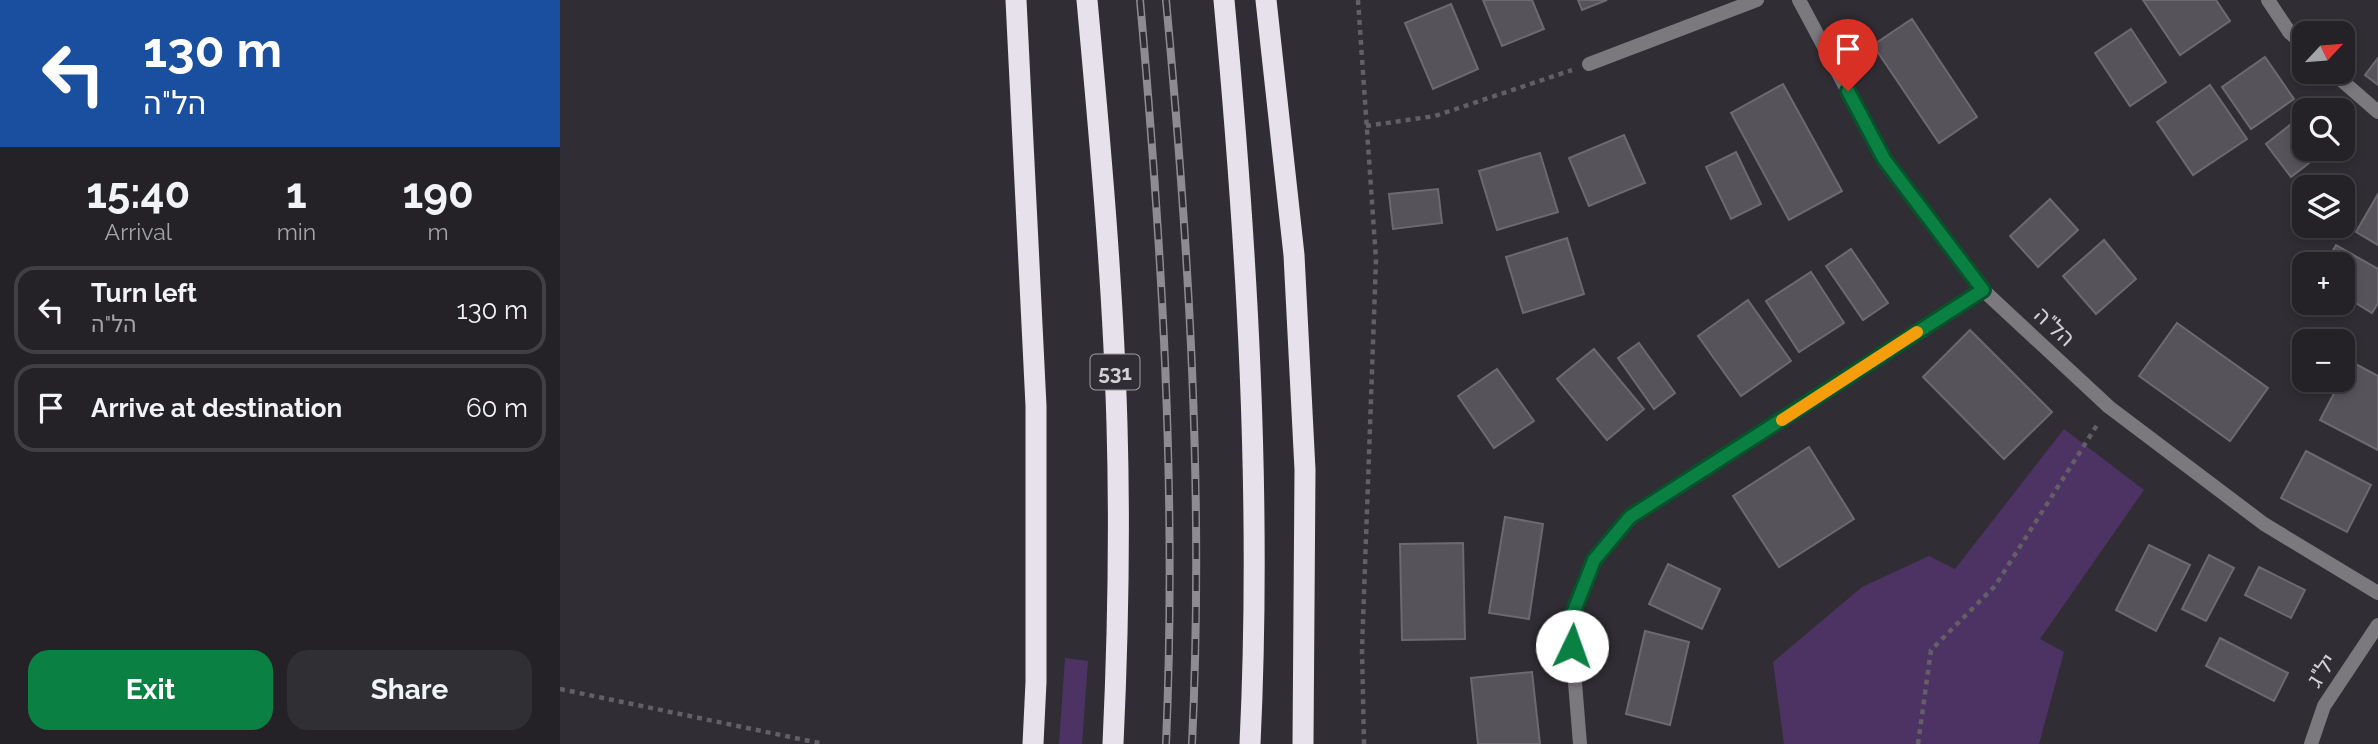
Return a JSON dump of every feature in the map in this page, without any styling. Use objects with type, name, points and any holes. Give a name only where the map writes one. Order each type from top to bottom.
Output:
[{"type":"highway","points":[[1016,0],[1036,406],[1036,681],[1033,744]]},
{"type":"highway","name":"531","points":[[1087,0],[1110,268],[1117,425],[1118,541],[1113,744]]},
{"type":"highway","points":[[1224,0],[1246,260],[1254,422],[1250,744]]},
{"type":"highway","points":[[1266,0],[1295,268],[1305,470],[1303,744]]},
{"type":"street","points":[[1590,64],[1757,0]]},
{"type":"street","name":"הל\"ה","points":[[1799,0],[1884,159],[1983,290],[2109,407],[2264,524],[2378,593]]},
{"type":"street","points":[[2268,0],[2292,35]]},
{"type":"street","points":[[2346,84],[2378,112]]},
{"type":"street","points":[[1580,744],[1570,621],[1594,560],[1630,517],[1983,290]]},
{"type":"street","name":"יל\"ג","points":[[2311,744],[2324,706],[2378,625]]},
{"type":"path","points":[[1357,0],[1376,260],[1362,649],[1364,744]]},
{"type":"path","points":[[1366,126],[1435,116],[1590,64]]},
{"type":"path","points":[[1917,744],[1931,650],[1995,586],[2109,407]]},
{"type":"path","points":[[560,689],[824,744]]},
{"type":"shaded area","points":[[2064,429],[2144,490],[2040,639],[2064,652],[2039,744],[1784,744],[1773,662],[1862,587],[1929,556],[1955,569]]},
{"type":"shaded area","points":[[1065,658],[1088,661],[1082,744],[1059,744]]},
{"type":"building","points":[[1483,0],[1532,0],[1544,29],[1502,46]]},
{"type":"building","points":[[1578,0],[1607,0],[1582,10]]},
{"type":"building","points":[[2143,0],[2216,0],[2230,21],[2180,55]]},
{"type":"building","points":[[1451,4],[1478,69],[1433,89],[1405,23]]},
{"type":"building","points":[[1912,19],[1977,117],[1939,143],[1873,45]]},
{"type":"building","points":[[2131,29],[2166,82],[2130,106],[2095,53]]},
{"type":"building","points":[[2265,57],[2293,98],[2251,129],[2222,87]]},
{"type":"building","points":[[2378,58],[2378,85],[2365,75]]},
{"type":"building","points":[[1783,84],[1842,191],[1789,220],[1731,113]]},
{"type":"building","points":[[2210,85],[2247,139],[2193,175],[2157,122]]},
{"type":"building","points":[[2292,123],[2292,161],[2312,161],[2291,177],[2266,144]]},
{"type":"building","points":[[1624,135],[1645,183],[1589,206],[1569,158]]},
{"type":"building","points":[[1736,152],[1761,204],[1731,219],[1706,167]]},
{"type":"building","points":[[1540,153],[1558,212],[1497,230],[1479,171]]},
{"type":"building","points":[[1438,189],[1442,223],[1393,229],[1389,194]]},
{"type":"building","points":[[2378,194],[2378,245],[2356,232]]},
{"type":"building","points":[[2050,199],[2078,230],[2038,267],[2010,236]]},
{"type":"building","points":[[1567,238],[1584,294],[1523,313],[1506,257]]},
{"type":"building","points":[[2104,240],[2136,279],[2096,314],[2063,276]]},
{"type":"building","points":[[2336,245],[2348,252],[2332,252]]},
{"type":"building","points":[[1851,249],[1888,303],[1863,320],[1826,266]]},
{"type":"building","points":[[2355,256],[2378,269],[2378,303],[2372,313],[2355,302]]},
{"type":"building","points":[[1811,272],[1844,323],[1799,352],[1766,301]]},
{"type":"building","points":[[1748,300],[1791,361],[1741,396],[1698,336]]},
{"type":"building","points":[[2177,323],[2268,388],[2230,441],[2139,376]]},
{"type":"building","points":[[1970,330],[2052,412],[2004,459],[1923,377]]},
{"type":"building","points":[[1639,343],[1675,393],[1654,409],[1618,358]]},
{"type":"building","points":[[1594,349],[1644,409],[1607,440],[1557,379]]},
{"type":"building","points":[[2355,364],[2378,376],[2378,450],[2320,420],[2335,392],[2355,392]]},
{"type":"building","points":[[1497,369],[1534,421],[1494,448],[1458,396]]},
{"type":"building","points":[[1809,447],[1854,519],[1779,567],[1733,496]]},
{"type":"building","points":[[2306,451],[2371,485],[2347,532],[2281,498]]},
{"type":"building","points":[[1505,517],[1543,524],[1529,619],[1489,613]]},
{"type":"building","points":[[1463,543],[1465,639],[1402,640],[1400,544]]},
{"type":"building","points":[[2149,545],[2190,565],[2156,631],[2116,610]]},
{"type":"building","points":[[2209,555],[2234,568],[2206,621],[2182,609]]},
{"type":"building","points":[[1668,564],[1720,589],[1702,629],[1649,604]]},
{"type":"building","points":[[2259,567],[2305,590],[2291,618],[2245,595]]},
{"type":"building","points":[[1645,631],[1689,642],[1670,725],[1626,714]]},
{"type":"building","points":[[2220,638],[2288,673],[2274,701],[2206,666]]},
{"type":"building","points":[[1532,672],[1540,744],[1478,744],[1471,678]]},
{"type":"railway","points":[[1140,0],[1155,186],[1165,371],[1170,557],[1166,744]]},
{"type":"railway","points":[[1166,0],[1192,372],[1196,558],[1192,744]]},
{"type":"slow traffic","points":[[1782,420],[1917,332]]},
{"type":"route","points":[[1572,646],[1570,621],[1594,560],[1630,517],[1983,290],[1884,159],[1848,91]]}]
